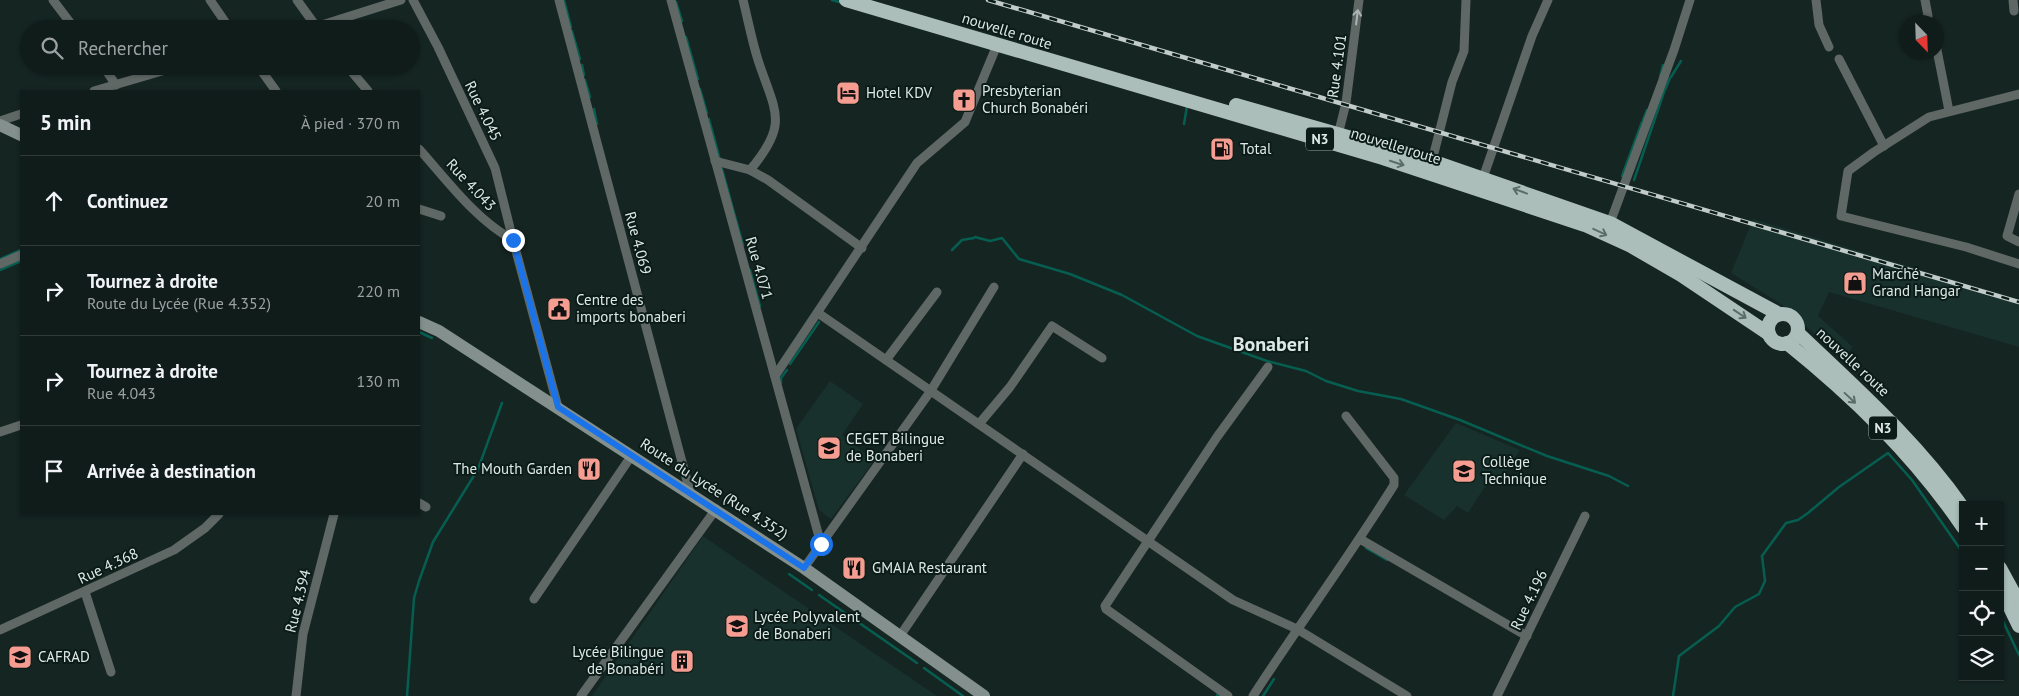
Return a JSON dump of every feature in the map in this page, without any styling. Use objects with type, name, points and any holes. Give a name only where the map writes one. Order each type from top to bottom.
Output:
[{"type":"highway","name":"nouvelle route","points":[[846,0],[1373,155],[1585,225],[1631,246],[1681,275],[1769,334]]},
{"type":"highway","name":"nouvelle route","points":[[877,0],[1432,161],[1483,178],[1610,223],[1779,314]]},
{"type":"highway","points":[[1779,314],[1791,316],[1795,320],[1798,333],[1794,340],[1787,343],[1773,340],[1769,334],[1770,322],[1779,314]]},
{"type":"highway","name":"nouvelle route","points":[[1798,333],[1883,412],[1914,446],[1959,503]]},
{"type":"highway","name":"nouvelle route","points":[[1787,343],[1832,379],[1889,434],[1910,457],[1959,522]]},
{"type":"highway","points":[[2004,575],[2019,603]]},
{"type":"highway","points":[[2002,591],[2019,626]]},
{"type":"main road","points":[[0,125],[20,135]]},
{"type":"main road","name":"Route du Lycée (Rue 4.352)","points":[[420,322],[439,331],[716,509],[804,568],[984,696]]},
{"type":"street","points":[[53,0],[68,20]]},
{"type":"street","points":[[210,0],[224,20]]},
{"type":"street","points":[[297,0],[309,20]]},
{"type":"street","points":[[339,20],[401,0]]},
{"type":"street","name":"Rue 4.045","points":[[413,0],[438,47],[495,168],[513,240]]},
{"type":"street","name":"Rue 4.069","points":[[559,0],[690,492]]},
{"type":"street","name":"Rue 4.071","points":[[671,0],[821,544]]},
{"type":"street","points":[[743,0],[758,60],[774,102],[777,120],[774,135],[763,155],[750,170]]},
{"type":"street","name":"Rue 4.101","points":[[1338,135],[1346,103],[1360,0]]},
{"type":"street","points":[[1432,161],[1452,82],[1464,51],[1466,0]]},
{"type":"street","points":[[1483,178],[1532,36],[1548,0]]},
{"type":"street","points":[[1610,223],[1674,50],[1690,0]]},
{"type":"street","points":[[1816,0],[1820,25],[1829,47]]},
{"type":"street","points":[[1925,0],[1928,15]]},
{"type":"street","points":[[2013,0],[2014,11]]},
{"type":"street","points":[[775,376],[917,164],[964,122],[970,112],[997,45]]},
{"type":"street","points":[[1839,59],[1884,146]]},
{"type":"street","points":[[1938,60],[1943,89],[1950,111]]},
{"type":"street","points":[[110,75],[116,84]]},
{"type":"street","points":[[97,90],[148,75]]},
{"type":"street","points":[[264,75],[275,90]]},
{"type":"street","points":[[354,75],[367,90]]},
{"type":"street","points":[[2019,94],[1929,117],[1884,146],[1848,172],[1841,216],[1966,248],[2019,264]]},
{"type":"street","points":[[0,121],[20,114]]},
{"type":"street","name":"Rue 4.043","points":[[420,150],[483,218],[513,240]]},
{"type":"street","points":[[715,161],[750,170],[768,180],[862,248]]},
{"type":"street","points":[[2019,194],[2007,236],[2019,242]]},
{"type":"street","points":[[420,209],[441,216]]},
{"type":"street","points":[[513,240],[558,407]]},
{"type":"street","points":[[0,264],[20,255]]},
{"type":"street","points":[[804,568],[930,392],[994,287]]},
{"type":"street","points":[[886,360],[937,292]]},
{"type":"street","points":[[818,313],[930,392],[1239,603],[1297,629],[1407,696]]},
{"type":"street","points":[[979,424],[1013,383],[1052,326],[1102,358]]},
{"type":"street","points":[[1228,696],[1106,609],[1105,604],[1217,437],[1268,367]]},
{"type":"street","points":[[1253,696],[1360,539],[1395,481],[1346,416]]},
{"type":"street","points":[[0,432],[20,425]]},
{"type":"street","points":[[900,636],[1023,454]]},
{"type":"street","points":[[534,600],[632,455]]},
{"type":"street","points":[[581,696],[716,509]]},
{"type":"street","name":"Rue 4.368","points":[[0,630],[174,550],[205,528],[218,515]]},
{"type":"street","name":"Rue 4.394","points":[[296,696],[303,634],[334,515]]},
{"type":"street","name":"Rue 4.196","points":[[1498,696],[1585,516]]},
{"type":"street","points":[[1360,539],[1527,636]]},
{"type":"street","points":[[84,592],[111,672]]},
{"type":"shaded area","name":"Marché Grand Hangar","points":[[1753,219],[2019,300],[2019,347],[1829,292],[1818,316],[1853,347],[1843,359],[1781,304],[1731,273]]},
{"type":"shaded area","name":"CEGET Bilingue de Bonaberi","points":[[830,381],[863,404],[842,435],[874,461],[831,519],[819,510],[796,429]]},
{"type":"shaded area","name":"Collège Technique","points":[[1456,423],[1520,450],[1502,477],[1484,488],[1468,513],[1457,506],[1444,520],[1404,495]]},
{"type":"shaded area","name":"Lycée Polyvalent de Bonaberi","points":[[703,536],[761,576],[937,696],[592,696]]},
{"type":"waterway","points":[[564,0],[571,27]]},
{"type":"waterway","points":[[832,0],[843,3]]},
{"type":"waterway","points":[[676,2],[682,21]]},
{"type":"waterway","points":[[572,31],[580,59]]},
{"type":"waterway","points":[[686,37],[698,79]]},
{"type":"waterway","points":[[1671,77],[1681,61]]},
{"type":"waterway","points":[[582,65],[584,75]]},
{"type":"waterway","points":[[1660,77],[1663,65]]},
{"type":"waterway","points":[[1665,90],[1670,78]]},
{"type":"waterway","points":[[585,80],[590,97]]},
{"type":"waterway","points":[[700,89],[707,113]]},
{"type":"waterway","points":[[1634,180],[1664,92]]},
{"type":"waterway","points":[[1184,124],[1187,106]]},
{"type":"waterway","points":[[594,109],[597,124]]},
{"type":"waterway","points":[[1643,120],[1647,110]]},
{"type":"waterway","points":[[709,119],[720,160]]},
{"type":"waterway","points":[[1622,176],[1642,122]]},
{"type":"waterway","points":[[722,169],[743,245]]},
{"type":"waterway","points":[[975,237],[990,241],[1002,238],[1019,259],[1070,274],[1122,295],[1197,336],[1267,361],[1306,371],[1326,381],[1358,391],[1401,399],[1460,420],[1547,456],[1609,476],[1628,486]]},
{"type":"waterway","points":[[952,250],[962,240],[974,238]]},
{"type":"waterway","points":[[0,259],[20,250]]},
{"type":"waterway","points":[[0,270],[20,261]]},
{"type":"waterway","points":[[750,270],[760,306]]},
{"type":"waterway","points":[[790,364],[819,322]]},
{"type":"waterway","points":[[420,332],[432,338]]},
{"type":"waterway","points":[[781,383],[781,378],[787,370]]},
{"type":"waterway","points":[[407,696],[414,598],[419,581],[433,542],[478,469],[502,403]]},
{"type":"waterway","points":[[1762,556],[1786,523],[1798,520],[1839,487],[1888,453],[1912,480],[1959,547]]},
{"type":"waterway","points":[[1366,548],[1387,560]]},
{"type":"waterway","points":[[1673,696],[1679,656],[1719,626],[1735,607],[1759,594],[1765,581],[1762,556]]},
{"type":"waterway","points":[[789,574],[812,590]]},
{"type":"waterway","points":[[819,595],[917,663]]},
{"type":"waterway","points":[[2004,623],[2019,655]]},
{"type":"waterway","points":[[924,668],[963,696]]},
{"type":"waterway","points":[[1263,696],[1274,679]]},
{"type":"railway","points":[[988,0],[2019,302]]},
{"type":"place","name":"Hotel KDV","points":[[848,93]]},
{"type":"place","name":"Presbyterian Church Bonabéri","points":[[964,100]]},
{"type":"place","name":"Total","points":[[1222,149]]},
{"type":"place","name":"Marché Grand Hangar","points":[[1855,283]]},
{"type":"place","name":"Centre des imports bonaberi","points":[[559,309]]},
{"type":"place","name":"CEGET Bilingue de Bonaberi","points":[[829,448]]},
{"type":"place","name":"The Mouth Garden","points":[[589,469]]},
{"type":"place","name":"Collège Technique","points":[[1464,471]]},
{"type":"place","name":"GMAIA Restaurant","points":[[854,568]]},
{"type":"place","name":"Lycée Polyvalent de Bonaberi","points":[[737,626]]},
{"type":"place","name":"CAFRAD","points":[[20,657]]},
{"type":"place","name":"Lycée Bilingue de Bonabéri","points":[[682,661]]},
{"type":"district","name":"Bonaberi","points":[[1271,344]]},
{"type":"route","points":[[513,240],[558,407],[804,568],[821,544]]}]
